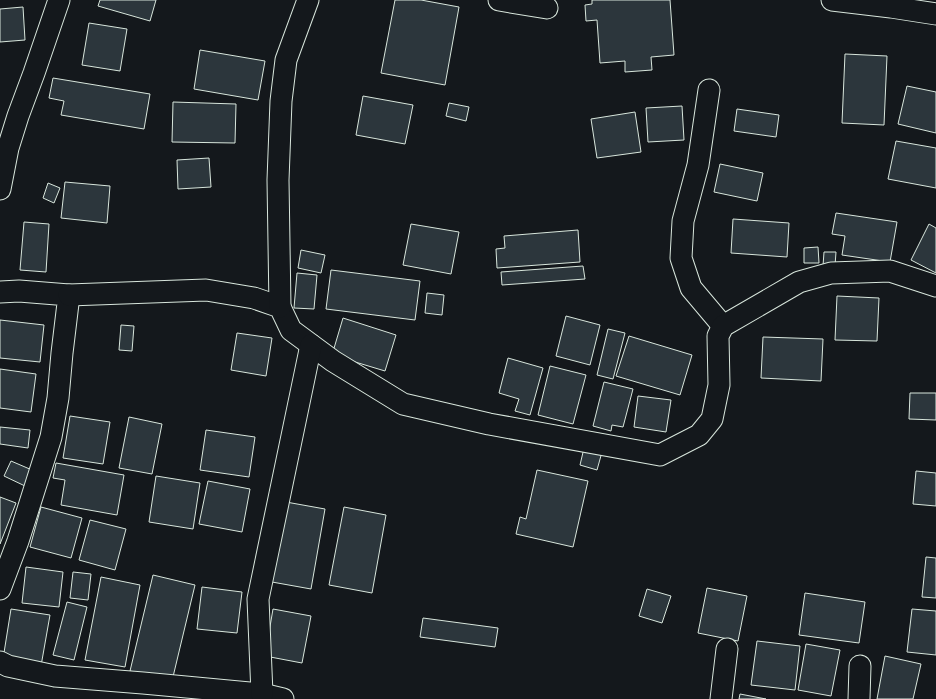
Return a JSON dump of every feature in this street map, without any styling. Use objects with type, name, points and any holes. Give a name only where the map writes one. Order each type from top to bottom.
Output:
[{"type":"street","points":[[0,189],[8,148],[59,0]]},
{"type":"street","points":[[308,0],[286,60],[281,101],[278,180],[280,308],[291,330],[334,361],[403,404],[489,424],[660,455],[699,435],[712,419],[719,385],[718,336],[723,326],[799,282],[831,273],[890,271],[936,286]]},
{"type":"street","points":[[499,0],[547,8]]},
{"type":"street","points":[[832,0],[936,14]]},
{"type":"street","points":[[709,90],[698,165],[683,221],[681,258],[691,288],[723,326]]},
{"type":"street","points":[[0,292],[19,291],[69,295],[206,290],[254,298],[280,308]]},
{"type":"street","points":[[0,589],[18,542],[51,437],[58,398],[69,295]]},
{"type":"street","points":[[262,694],[258,599],[312,345]]},
{"type":"street","points":[[720,699],[728,649]]},
{"type":"street","points":[[0,662],[8,666],[55,676],[143,682],[262,694],[283,699]]},
{"type":"street","points":[[859,699],[860,666]]},
{"type":"building","points":[[100,0],[156,0],[150,21],[98,6]]},
{"type":"building","points":[[395,0],[421,0],[459,7],[445,85],[381,73]]},
{"type":"building","points":[[592,0],[670,0],[674,55],[651,57],[652,70],[625,72],[625,61],[600,63],[597,20],[586,21],[585,5],[592,4]]},
{"type":"building","points":[[23,7],[25,40],[0,42],[0,9]]},
{"type":"building","points":[[89,23],[127,29],[120,71],[82,65]]},
{"type":"building","points":[[200,50],[265,61],[258,100],[194,89]]},
{"type":"building","points":[[845,54],[887,56],[884,125],[842,123]]},
{"type":"building","points":[[53,78],[150,94],[144,129],[61,115],[64,101],[49,98]]},
{"type":"building","points":[[907,86],[936,92],[936,133],[898,124]]},
{"type":"building","points":[[363,96],[413,105],[405,144],[356,135]]},
{"type":"building","points":[[173,102],[236,104],[235,143],[172,142]]},
{"type":"building","points":[[449,103],[469,107],[466,121],[446,116]]},
{"type":"building","points":[[682,106],[684,140],[648,142],[646,108]]},
{"type":"building","points":[[737,109],[779,115],[776,137],[734,131]]},
{"type":"building","points":[[635,112],[641,152],[597,158],[591,119]]},
{"type":"building","points":[[896,141],[936,148],[936,188],[888,179]]},
{"type":"building","points":[[209,158],[211,187],[178,189],[177,160]]},
{"type":"building","points":[[720,164],[763,173],[757,201],[714,192]]},
{"type":"building","points":[[65,182],[110,186],[107,223],[61,218]]},
{"type":"building","points":[[48,183],[60,188],[54,203],[43,198]]},
{"type":"building","points":[[836,213],[897,222],[890,262],[842,255],[845,236],[832,234]]},
{"type":"building","points":[[733,219],[789,223],[787,257],[731,253]]},
{"type":"building","points":[[24,222],[49,224],[46,272],[20,270]]},
{"type":"building","points":[[411,224],[459,232],[451,274],[403,265]]},
{"type":"building","points":[[929,224],[936,228],[936,273],[911,260]]},
{"type":"building","points":[[578,230],[580,262],[497,268],[496,249],[505,248],[504,236]]},
{"type":"building","points":[[818,247],[819,263],[804,263],[804,248]]},
{"type":"building","points":[[301,250],[325,255],[321,273],[298,268]]},
{"type":"building","points":[[824,252],[836,252],[835,266],[823,266]]},
{"type":"building","points":[[583,266],[585,279],[502,285],[501,272]]},
{"type":"building","points":[[331,270],[420,281],[415,320],[326,309]]},
{"type":"building","points":[[297,273],[317,275],[314,309],[294,308]]},
{"type":"building","points":[[427,293],[444,295],[442,315],[425,313]]},
{"type":"building","points":[[837,296],[879,298],[877,341],[835,340]]},
{"type":"building","points":[[566,316],[600,325],[590,365],[556,356]]},
{"type":"building","points":[[343,318],[396,335],[385,371],[332,355]]},
{"type":"building","points":[[0,320],[44,325],[40,362],[0,358]]},
{"type":"building","points":[[121,325],[134,326],[132,351],[119,350]]},
{"type":"building","points":[[608,329],[625,333],[613,379],[597,375]]},
{"type":"building","points":[[237,333],[272,338],[266,376],[231,370]]},
{"type":"building","points":[[629,336],[692,355],[680,395],[616,376]]},
{"type":"building","points":[[763,337],[823,339],[821,381],[761,378]]},
{"type":"building","points":[[508,358],[543,368],[530,415],[515,411],[519,399],[499,393]]},
{"type":"building","points":[[550,366],[586,375],[573,424],[538,415]]},
{"type":"building","points":[[0,369],[36,374],[31,412],[0,408]]},
{"type":"building","points":[[604,382],[633,389],[623,427],[612,425],[611,431],[593,426]]},
{"type":"building","points":[[910,393],[936,393],[936,420],[909,419]]},
{"type":"building","points":[[638,396],[671,400],[666,432],[634,427]]},
{"type":"building","points":[[70,416],[110,422],[103,464],[63,458]]},
{"type":"building","points":[[129,417],[162,424],[152,474],[119,468]]},
{"type":"building","points":[[0,427],[30,430],[28,448],[0,444]]},
{"type":"building","points":[[206,430],[255,437],[249,477],[200,470]]},
{"type":"building","points":[[584,448],[602,452],[597,470],[580,465]]},
{"type":"building","points":[[11,461],[32,470],[25,486],[4,476]]},
{"type":"building","points":[[56,463],[124,475],[117,515],[61,505],[65,480],[53,478]]},
{"type":"building","points":[[537,470],[588,481],[573,547],[516,534],[520,517],[526,519]]},
{"type":"building","points":[[916,471],[936,473],[936,506],[913,504]]},
{"type":"building","points":[[156,476],[200,483],[193,529],[149,522]]},
{"type":"building","points":[[208,481],[250,489],[242,532],[199,524]]},
{"type":"building","points":[[0,497],[16,503],[0,544]]},
{"type":"building","points":[[286,502],[325,509],[311,589],[272,582]]},
{"type":"building","points":[[41,507],[82,518],[71,558],[30,547]]},
{"type":"building","points":[[344,507],[386,515],[372,593],[329,585]]},
{"type":"building","points":[[90,520],[126,529],[115,570],[79,560]]},
{"type":"building","points":[[926,557],[936,558],[936,598],[922,597]]},
{"type":"building","points":[[26,567],[63,572],[59,607],[22,603]]},
{"type":"building","points":[[73,572],[91,574],[88,600],[70,598]]},
{"type":"building","points":[[153,575],[195,585],[172,681],[130,671]]},
{"type":"building","points":[[101,577],[140,585],[125,667],[85,660]]},
{"type":"building","points":[[202,587],[242,592],[237,633],[197,629]]},
{"type":"building","points":[[707,588],[747,596],[738,641],[698,633]]},
{"type":"building","points":[[647,589],[671,596],[662,623],[639,616]]},
{"type":"building","points":[[805,593],[865,602],[859,643],[799,635]]},
{"type":"building","points":[[67,602],[87,607],[74,660],[53,655]]},
{"type":"building","points":[[11,609],[50,615],[41,666],[3,659]]},
{"type":"building","points":[[273,609],[311,616],[302,663],[265,656]]},
{"type":"building","points":[[912,609],[936,611],[936,655],[907,652]]},
{"type":"building","points":[[423,618],[498,628],[495,647],[420,637]]},
{"type":"building","points":[[757,641],[800,646],[795,690],[751,685]]},
{"type":"building","points":[[806,644],[840,650],[831,696],[798,690]]},
{"type":"building","points":[[885,656],[921,664],[913,699],[877,699]]},
{"type":"building","points":[[740,694],[766,699],[739,699]]}]
